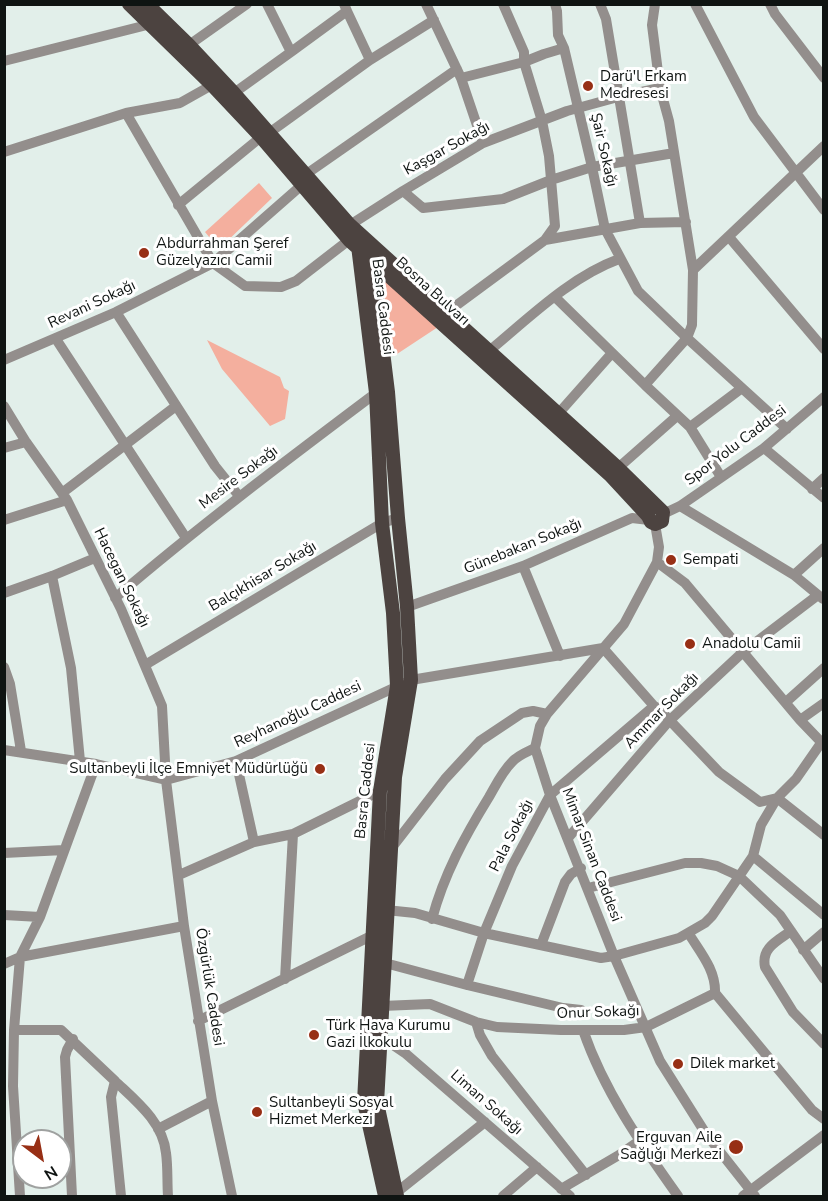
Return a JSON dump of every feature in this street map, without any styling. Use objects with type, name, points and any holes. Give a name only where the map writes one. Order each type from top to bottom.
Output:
[{"type":"main road","name":"Bosna Bulvarı","points":[[129,4],[265,135],[371,258],[655,516]]},
{"type":"main road","name":"Bosna Bulvarı","points":[[147,4],[234,93],[265,135]]},
{"type":"main road","name":"Bosna Bulvarı","points":[[304,179],[350,225],[359,243],[446,313],[618,468],[655,516]]},
{"type":"main road","name":"Basra Caddesi","points":[[359,243],[382,392],[398,518],[407,607],[411,680],[394,777],[386,910],[379,935],[364,1102],[392,1196]]},
{"type":"main road","name":"Basra Caddesi","points":[[371,258],[382,392],[382,523],[393,613],[397,686],[380,791],[373,903],[385,963],[377,1103],[392,1196]]},
{"type":"street","points":[[189,45],[247,4]]},
{"type":"street","points":[[267,4],[291,51]]},
{"type":"street","points":[[426,4],[459,73],[483,143]]},
{"type":"street","points":[[446,313],[545,240],[555,226],[549,156],[542,121],[524,63],[524,51],[503,4]]},
{"type":"street","name":"Şair Sokağı","points":[[555,4],[558,35],[564,48],[604,229],[619,259],[638,291],[787,429]]},
{"type":"street","points":[[600,4],[606,19],[640,223]]},
{"type":"street","points":[[645,385],[687,338],[692,325],[693,270],[669,121],[660,88],[652,25],[655,4]]},
{"type":"street","points":[[695,4],[754,117],[824,210]]},
{"type":"street","points":[[770,4],[775,14],[824,78]]},
{"type":"street","points":[[234,93],[345,8],[370,60]]},
{"type":"street","points":[[178,205],[265,135],[370,60],[434,20]]},
{"type":"street","points":[[4,61],[151,24]]},
{"type":"street","points":[[459,73],[524,63],[564,48]]},
{"type":"street","name":"Revani Sokağı","points":[[4,360],[116,312],[213,263],[304,179],[459,73]]},
{"type":"street","points":[[4,152],[126,113],[180,103],[213,85]]},
{"type":"street","name":"Kaşgar Sokağı","points":[[350,225],[483,143],[578,109],[660,88]]},
{"type":"street","points":[[126,113],[213,263],[245,285],[281,287],[296,281],[359,243],[350,225]]},
{"type":"street","points":[[693,270],[824,146]]},
{"type":"street","points":[[403,191],[423,208],[503,198],[592,167],[674,153]]},
{"type":"street","points":[[545,240],[640,223],[687,222]]},
{"type":"street","points":[[729,237],[824,349]]},
{"type":"street","points":[[489,351],[555,297],[600,266],[619,259]]},
{"type":"street","points":[[555,297],[690,427],[721,477]]},
{"type":"street","points":[[116,312],[215,466],[239,496]]},
{"type":"street","points":[[56,339],[186,538]]},
{"type":"street","points":[[558,414],[612,353]]},
{"type":"street","points":[[690,427],[742,388]]},
{"type":"street","name":"Mesire Sokağı","points":[[115,598],[239,496],[382,392]]},
{"type":"street","name":"Spor Yolu Caddesi","points":[[655,516],[680,506],[764,448],[824,397]]},
{"type":"street","name":"Hacegan Sokağı","points":[[4,406],[65,497],[122,609],[162,706],[166,780]]},
{"type":"street","points":[[4,520],[65,497],[125,444],[176,406]]},
{"type":"street","points":[[618,468],[677,416]]},
{"type":"street","points":[[4,448],[26,442]]},
{"type":"street","points":[[764,448],[824,498]]},
{"type":"street","points":[[812,489],[824,478]]},
{"type":"street","points":[[680,506],[794,575],[821,597]]},
{"type":"street","points":[[432,919],[447,874],[477,816],[510,763],[523,753],[536,748],[540,726],[547,714],[624,624],[657,562],[659,547],[655,516]]},
{"type":"street","name":"Günebakan Sokağı","points":[[407,607],[523,566],[632,518],[655,516]]},
{"type":"street","name":"Balçıkhisar Sokağı","points":[[145,665],[382,523],[398,518]]},
{"type":"street","points":[[794,575],[824,548]]},
{"type":"street","points":[[4,593],[95,558]]},
{"type":"street","points":[[386,910],[405,912],[484,933],[602,958],[689,934],[712,916],[753,856],[761,825],[777,798],[796,779],[822,744],[685,583],[657,562]]},
{"type":"street","points":[[523,566],[560,656]]},
{"type":"street","points":[[52,576],[71,668],[80,761]]},
{"type":"street","name":"Ammar Sokağı","points":[[568,838],[669,721],[743,652],[821,597]]},
{"type":"street","points":[[603,648],[719,772],[760,802],[777,798]]},
{"type":"street","name":"Reyhanoğlu Caddesi","points":[[4,750],[80,761],[166,780],[236,761],[411,680],[603,648]]},
{"type":"street","points":[[4,667],[10,684],[21,751]]},
{"type":"street","points":[[786,702],[824,668]]},
{"type":"street","points":[[800,720],[824,703]]},
{"type":"street","name":"Pala Sokağı","points":[[467,985],[484,933],[512,867],[550,795],[654,705]]},
{"type":"street","points":[[390,850],[451,771],[480,741],[522,713],[533,711],[547,714]]},
{"type":"street","name":"Mimar Sinan Caddesi","points":[[536,748],[550,795],[614,956],[660,1061],[706,1134],[749,1195]]},
{"type":"street","points":[[236,761],[254,842]]},
{"type":"street","points":[[20,1197],[9,1087],[20,957],[40,917],[96,764]]},
{"type":"street","name":"Özgürlük Caddesi","points":[[166,780],[198,1021],[232,1197]]},
{"type":"street","points":[[179,875],[254,842],[293,834],[380,791]]},
{"type":"street","points":[[777,798],[824,834]]},
{"type":"street","points":[[285,979],[293,834]]},
{"type":"street","points":[[4,853],[64,850]]},
{"type":"street","points":[[753,856],[824,915]]},
{"type":"street","points":[[588,888],[685,863],[717,866],[739,876],[780,915],[824,979]]},
{"type":"street","points":[[541,945],[564,882],[580,868]]},
{"type":"street","points":[[4,915],[40,917]]},
{"type":"street","points":[[4,964],[20,957],[184,926]]},
{"type":"street","points":[[791,931],[767,949],[763,960],[765,967],[793,1012],[824,1044]]},
{"type":"street","points":[[803,950],[824,932]]},
{"type":"street","points":[[689,934],[711,971],[715,981],[715,993],[812,1110],[824,1119]]},
{"type":"street","points":[[198,1021],[379,935]]},
{"type":"street","points":[[385,963],[467,985],[563,1008],[581,1010]]},
{"type":"street","name":"Onur Sokağı","points":[[382,1006],[430,1004],[476,1022],[496,1027],[583,1030],[646,1028],[715,993]]},
{"type":"street","points":[[476,1022],[480,1035],[492,1056],[586,1175]]},
{"type":"street","points":[[14,1030],[56,1029],[66,1033],[147,1112],[158,1129],[166,1152],[168,1197]]},
{"type":"street","points":[[583,1030],[595,1064],[639,1141],[678,1197]]},
{"type":"street","name":"Liman Sokağı","points":[[380,1036],[405,1053],[570,1197]]},
{"type":"street","points":[[72,1197],[65,1057],[73,1040]]},
{"type":"street","points":[[115,1080],[111,1097],[116,1126],[121,1197]]},
{"type":"street","points":[[158,1129],[212,1101]]},
{"type":"street","points":[[392,1196],[485,1122]]},
{"type":"street","points":[[749,1195],[824,1135]]},
{"type":"street","points":[[561,1189],[639,1141]]},
{"type":"street","points":[[502,1197],[537,1167]]},
{"type":"shaded area","points":[[259,183],[272,198],[219,249],[205,232]]},
{"type":"shaded area","points":[[381,277],[438,327],[394,356]]},
{"type":"shaded area","points":[[207,340],[280,377],[284,388],[289,391],[285,419],[270,426],[222,369]]},
{"type":"place","name":"Darü'l Erkam Medresesi","points":[[588,86]]},
{"type":"place","name":"Abdurrahman Şeref Güzelyazıcı Camii","points":[[144,253]]},
{"type":"place","name":"Sempati","points":[[671,560]]},
{"type":"place","name":"Anadolu Camii","points":[[690,644]]},
{"type":"place","name":"Sultanbeyli İlçe Emniyet Müdürlüğü","points":[[320,769]]},
{"type":"place","name":"Türk Hava Kurumu Gazi İlkokulu","points":[[314,1035]]},
{"type":"place","name":"Dilek market","points":[[678,1064]]},
{"type":"place","name":"Sultanbeyli Sosyal Hizmet Merkezi","points":[[257,1112]]},
{"type":"place","name":"Erguvan Aile Sağlığı Merkezi","points":[[736,1147]]}]
